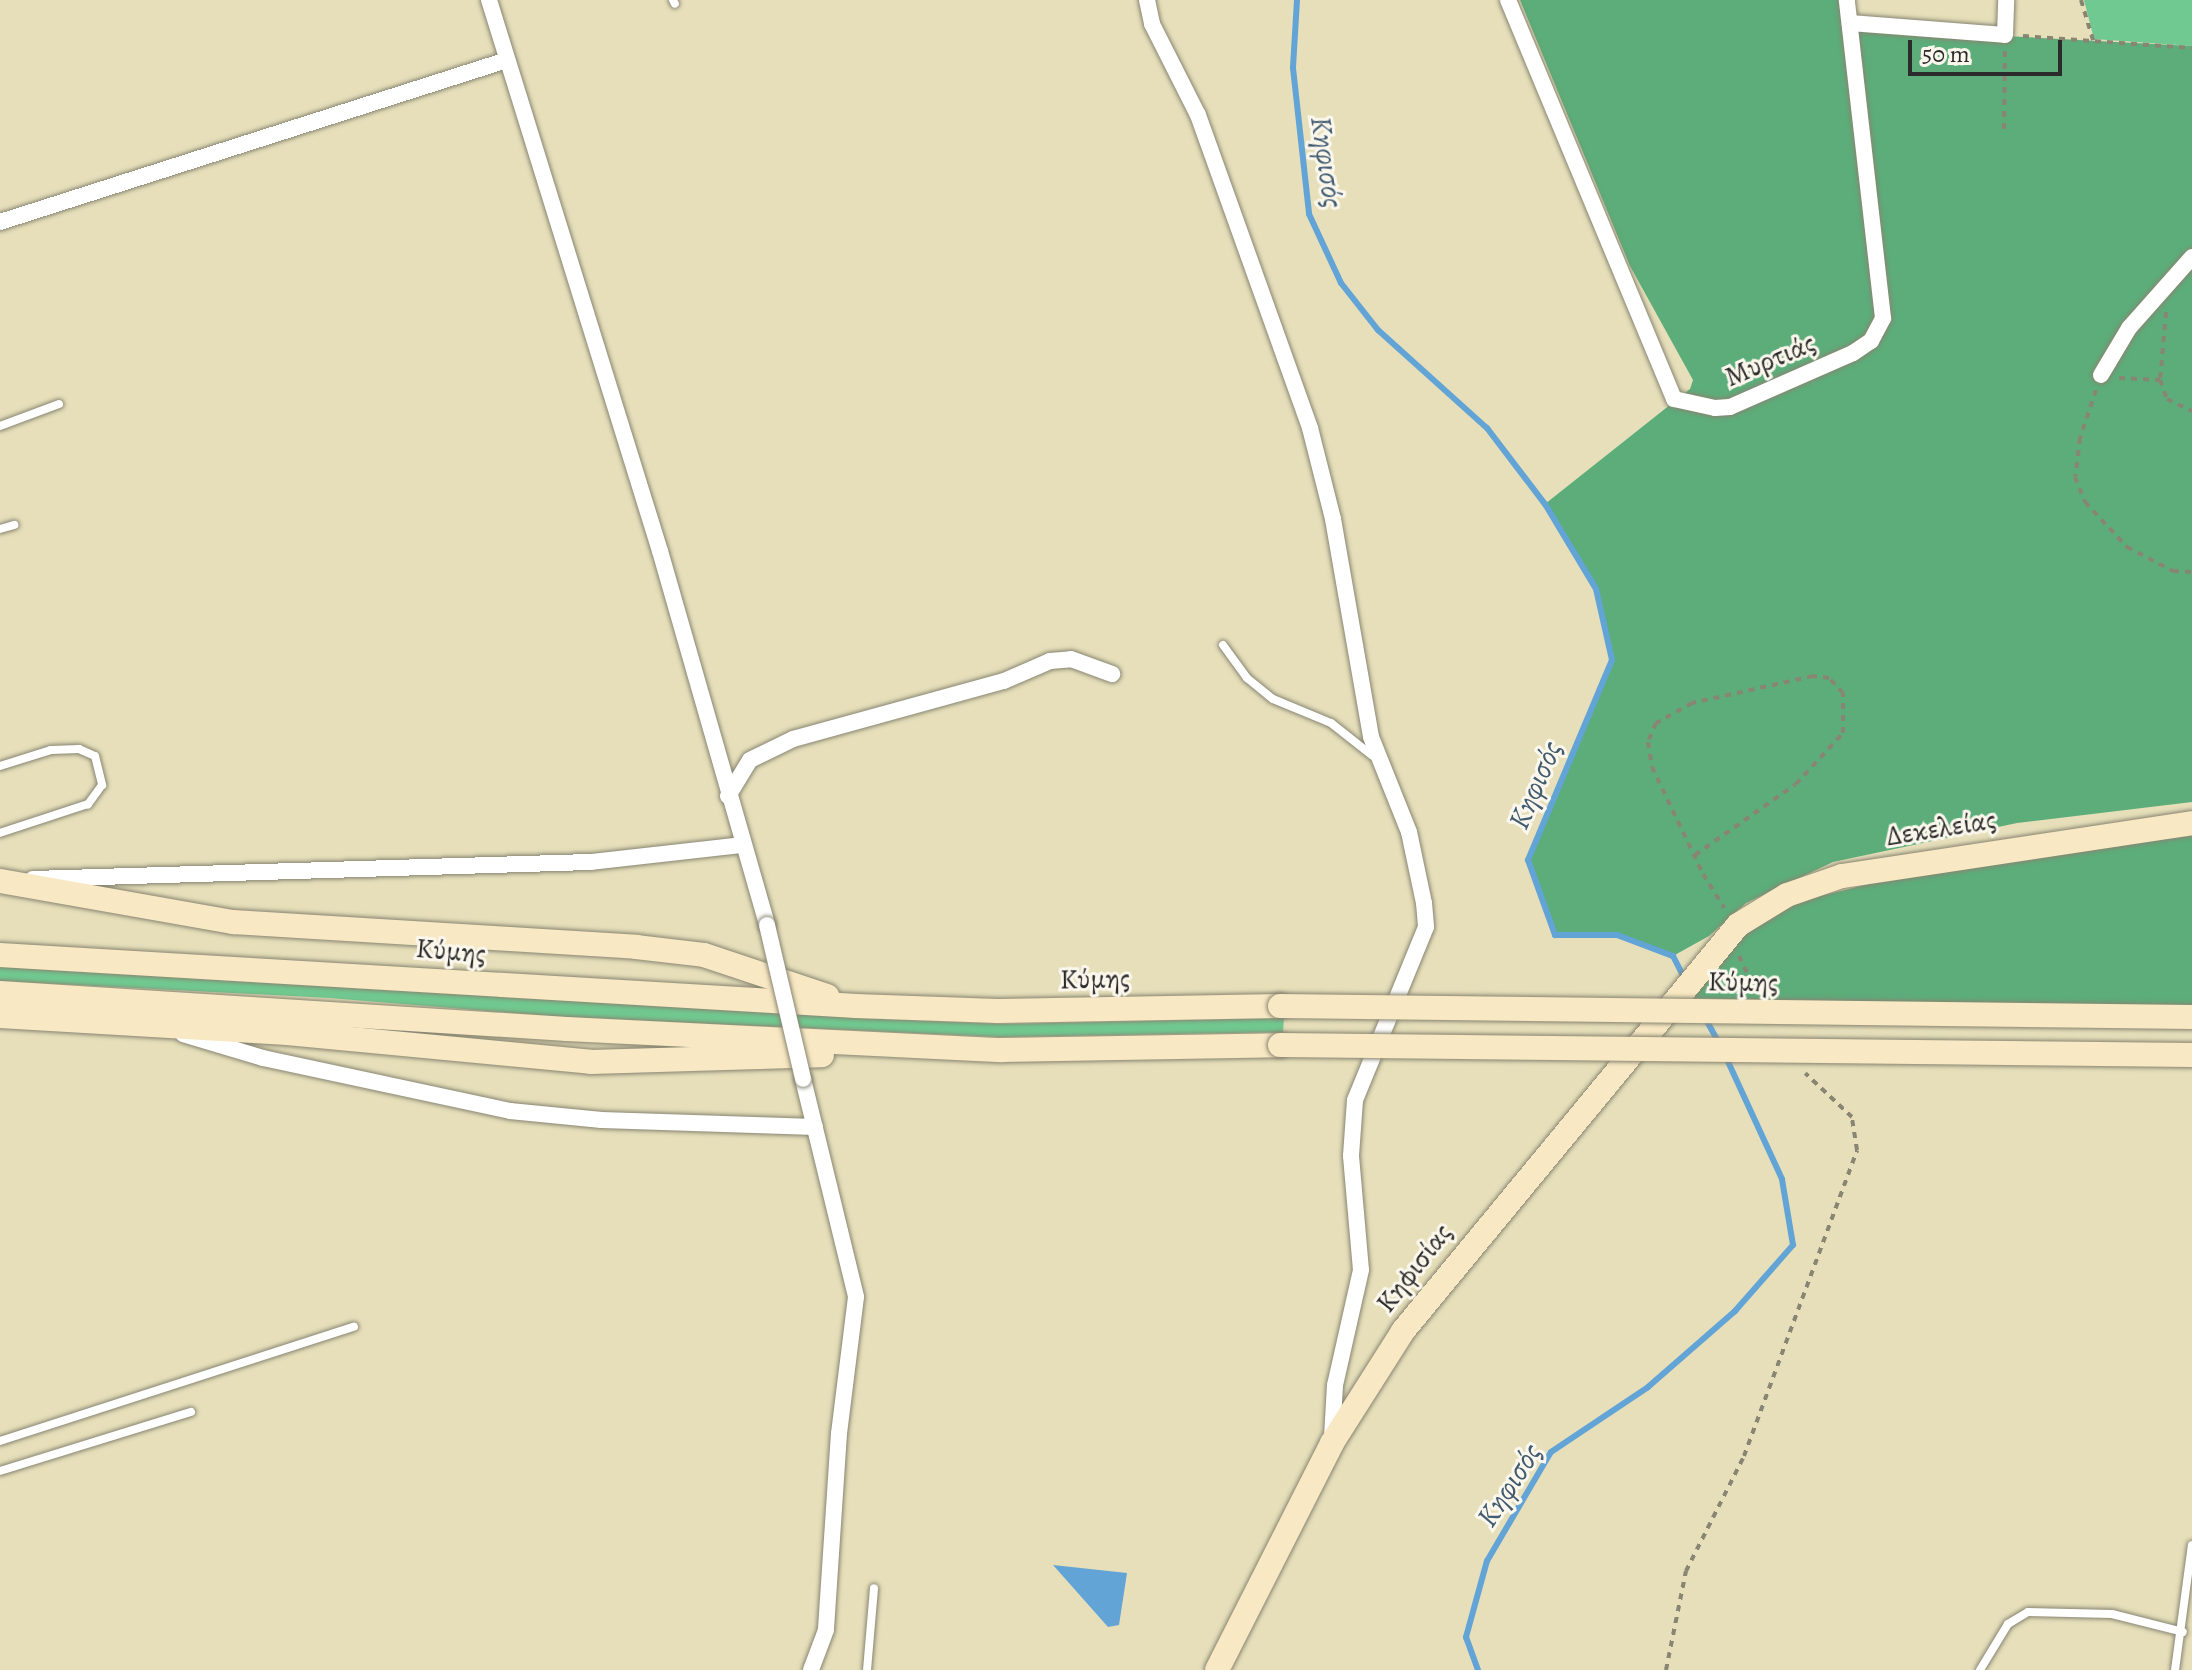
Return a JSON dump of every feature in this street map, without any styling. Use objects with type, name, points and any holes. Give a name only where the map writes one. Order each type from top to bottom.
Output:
[{"type":"main road","name":"Δεκελείας","points":[[1719,943],[1738,925],[1787,895],[1842,876],[2192,823]]},
{"type":"main road","points":[[0,881],[233,922],[636,947],[704,955],[856,1006]]},
{"type":"main road","name":"Κηφισίας","points":[[1222,1659],[1332,1443],[1424,1302],[1719,943]]},
{"type":"main road","name":"Κύμης","points":[[0,955],[856,1006],[998,1011],[1280,1006],[2192,1017]]},
{"type":"main road","points":[[0,993],[1001,1050],[1280,1045],[2192,1055]]},
{"type":"main road","points":[[0,1016],[148,1023],[604,1062],[812,1058],[858,1044]]},
{"type":"street","points":[[489,0],[656,537],[767,925],[856,1297],[839,1433],[826,1630],[811,1670]]},
{"type":"street","points":[[1147,0],[1152,24],[1198,115],[1310,428],[1336,534],[1366,714],[1382,766],[1409,832],[1426,927],[1355,1100],[1351,1156],[1361,1270],[1335,1385],[1332,1443]]},
{"type":"street","name":"Μυρτιάς","points":[[1508,0],[1641,329],[1674,399],[1704,408],[1730,407],[1853,353],[1879,329],[1883,318],[1847,0]]},
{"type":"street","points":[[1850,23],[2005,35],[2006,0]]},
{"type":"street","points":[[0,222],[507,60]]},
{"type":"street","points":[[2101,375],[2161,289],[2192,257]]},
{"type":"street","points":[[728,796],[750,760],[793,739],[1004,681],[1050,661],[1071,659],[1112,674]]},
{"type":"street","points":[[0,881],[591,862],[742,845]]},
{"type":"street","points":[[148,1023],[263,1058],[510,1111],[602,1120],[815,1127]]},
{"type":"lane","points":[[0,426],[59,404]]},
{"type":"lane","points":[[0,529],[14,525]]},
{"type":"lane","points":[[1223,645],[1247,678],[1273,699],[1331,723],[1382,766]]},
{"type":"lane","points":[[0,766],[51,750],[79,749],[95,756],[102,785],[88,804],[0,833]]},
{"type":"lane","points":[[0,1441],[354,1327]]},
{"type":"lane","points":[[0,1471],[191,1412]]},
{"type":"lane","points":[[2175,1670],[2183,1632],[2192,1545]]},
{"type":"lane","points":[[867,1670],[874,1588]]},
{"type":"lane","points":[[1980,1670],[2008,1624],[2028,1612],[2112,1614],[2183,1632]]},
{"type":"lane","points":[[1207,1670],[1222,1659]]},
{"type":"path","points":[[2081,0],[2093,40]]},
{"type":"path","points":[[2004,129],[2005,35],[2192,48]]},
{"type":"path","points":[[2161,289],[2166,305],[2160,380],[2167,399],[2192,411]]},
{"type":"path","points":[[2160,380],[2101,375],[2078,451],[2075,477],[2085,502],[2127,547],[2173,571],[2192,572]]},
{"type":"path","points":[[1695,855],[1796,784],[1843,733],[1843,693],[1829,678],[1813,676],[1692,703],[1656,723],[1648,742],[1652,767],[1695,855],[1738,925],[1740,958],[1761,1000]]},
{"type":"path","points":[[1666,1670],[1686,1571],[1744,1456],[1857,1150],[1852,1117],[1798,1066]]},
{"type":"green space","points":[[1520,0],[1849,0],[1855,28],[2192,46],[2192,802],[2017,823],[1833,862],[1746,903],[1709,936],[1673,956],[1617,935],[1555,935],[1528,860],[1612,660],[1596,589],[1545,504],[1690,389],[1693,380],[1630,266]]},
{"type":"green space","points":[[2084,0],[2192,0],[2192,46],[2094,39]]},
{"type":"green space","points":[[2192,836],[2192,1008],[1675,998],[1724,947],[1792,903],[1906,875],[2025,855]]},
{"type":"green space","points":[[0,967],[1001,1024],[1284,1018],[1283,1032],[1002,1037],[563,1017],[329,998],[0,981]]},
{"type":"water","points":[[1053,1565],[1127,1573],[1119,1625],[1108,1627]]},
{"type":"waterway","name":"Κηφισός","points":[[1297,0],[1293,68],[1309,214],[1341,283],[1378,330],[1487,428],[1545,504],[1596,589],[1612,660],[1528,860],[1555,935],[1617,935],[1673,956],[1686,981]]},
{"type":"waterway","name":"Κηφισός","points":[[1704,1016],[1720,1045]]},
{"type":"waterway","name":"Κηφισός","points":[[1478,1670],[1466,1637],[1487,1561],[1551,1452],[1648,1387],[1735,1311],[1793,1245],[1782,1179],[1725,1055]]}]
